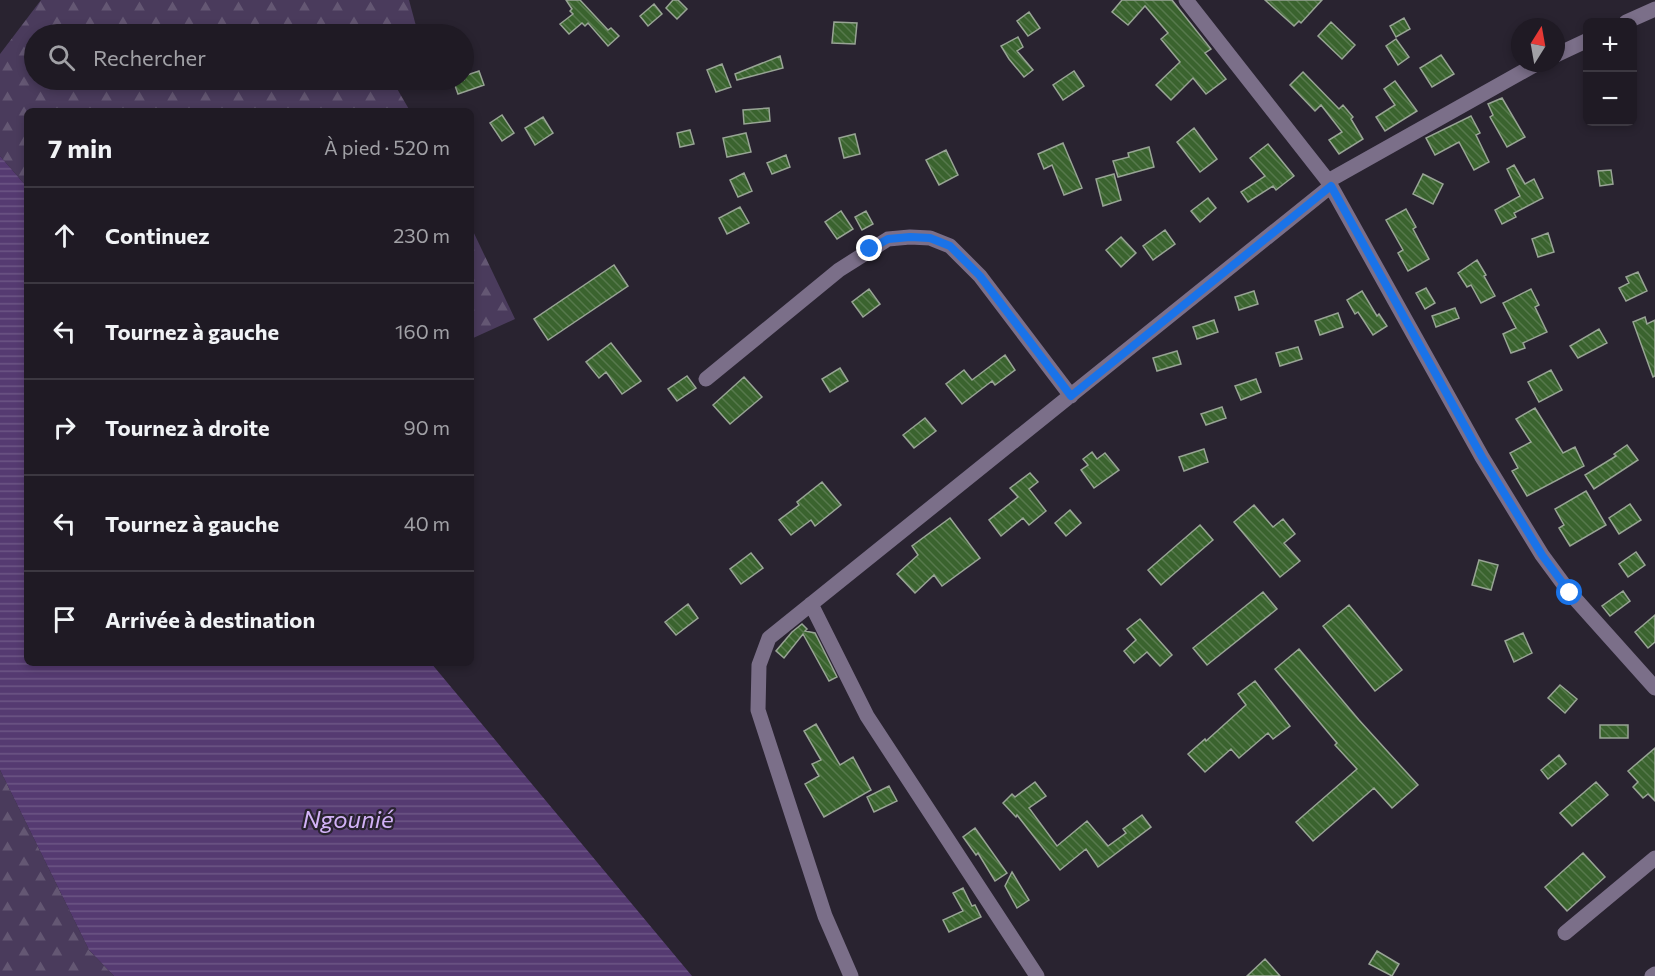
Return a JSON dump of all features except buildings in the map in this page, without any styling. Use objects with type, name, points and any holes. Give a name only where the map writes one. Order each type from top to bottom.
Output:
[{"type":"street","points":[[1186,0],[1330,184],[1482,457],[1542,555],[1570,593],[1655,688]]},
{"type":"street","points":[[1635,18],[1655,9]]},
{"type":"street","points":[[1565,51],[1583,42]]},
{"type":"street","points":[[851,976],[825,916],[758,710],[759,665],[770,638],[1330,184],[1523,72]]},
{"type":"street","points":[[706,379],[839,270],[888,239],[910,237],[930,238],[950,246],[980,276],[1071,396]]},
{"type":"street","points":[[811,604],[867,716],[1037,976]]},
{"type":"street","points":[[1565,933],[1655,858]]},
{"type":"green space","points":[[41,0],[409,0],[415,24],[24,24],[24,90],[398,90],[408,108],[24,108],[24,184],[0,156],[0,54]]},
{"type":"green space","points":[[474,233],[515,319],[474,338]]},
{"type":"green space","points":[[0,770],[89,950],[114,976],[0,976]]},
{"type":"water","name":"Ngounié","points":[[0,156],[24,184],[24,666],[434,666],[692,976],[114,976],[89,950],[0,770]]},
{"type":"route","points":[[870,249],[888,239],[910,237],[930,238],[950,246],[980,276],[1071,396],[1331,186],[1482,457],[1542,555],[1570,593]]}]
